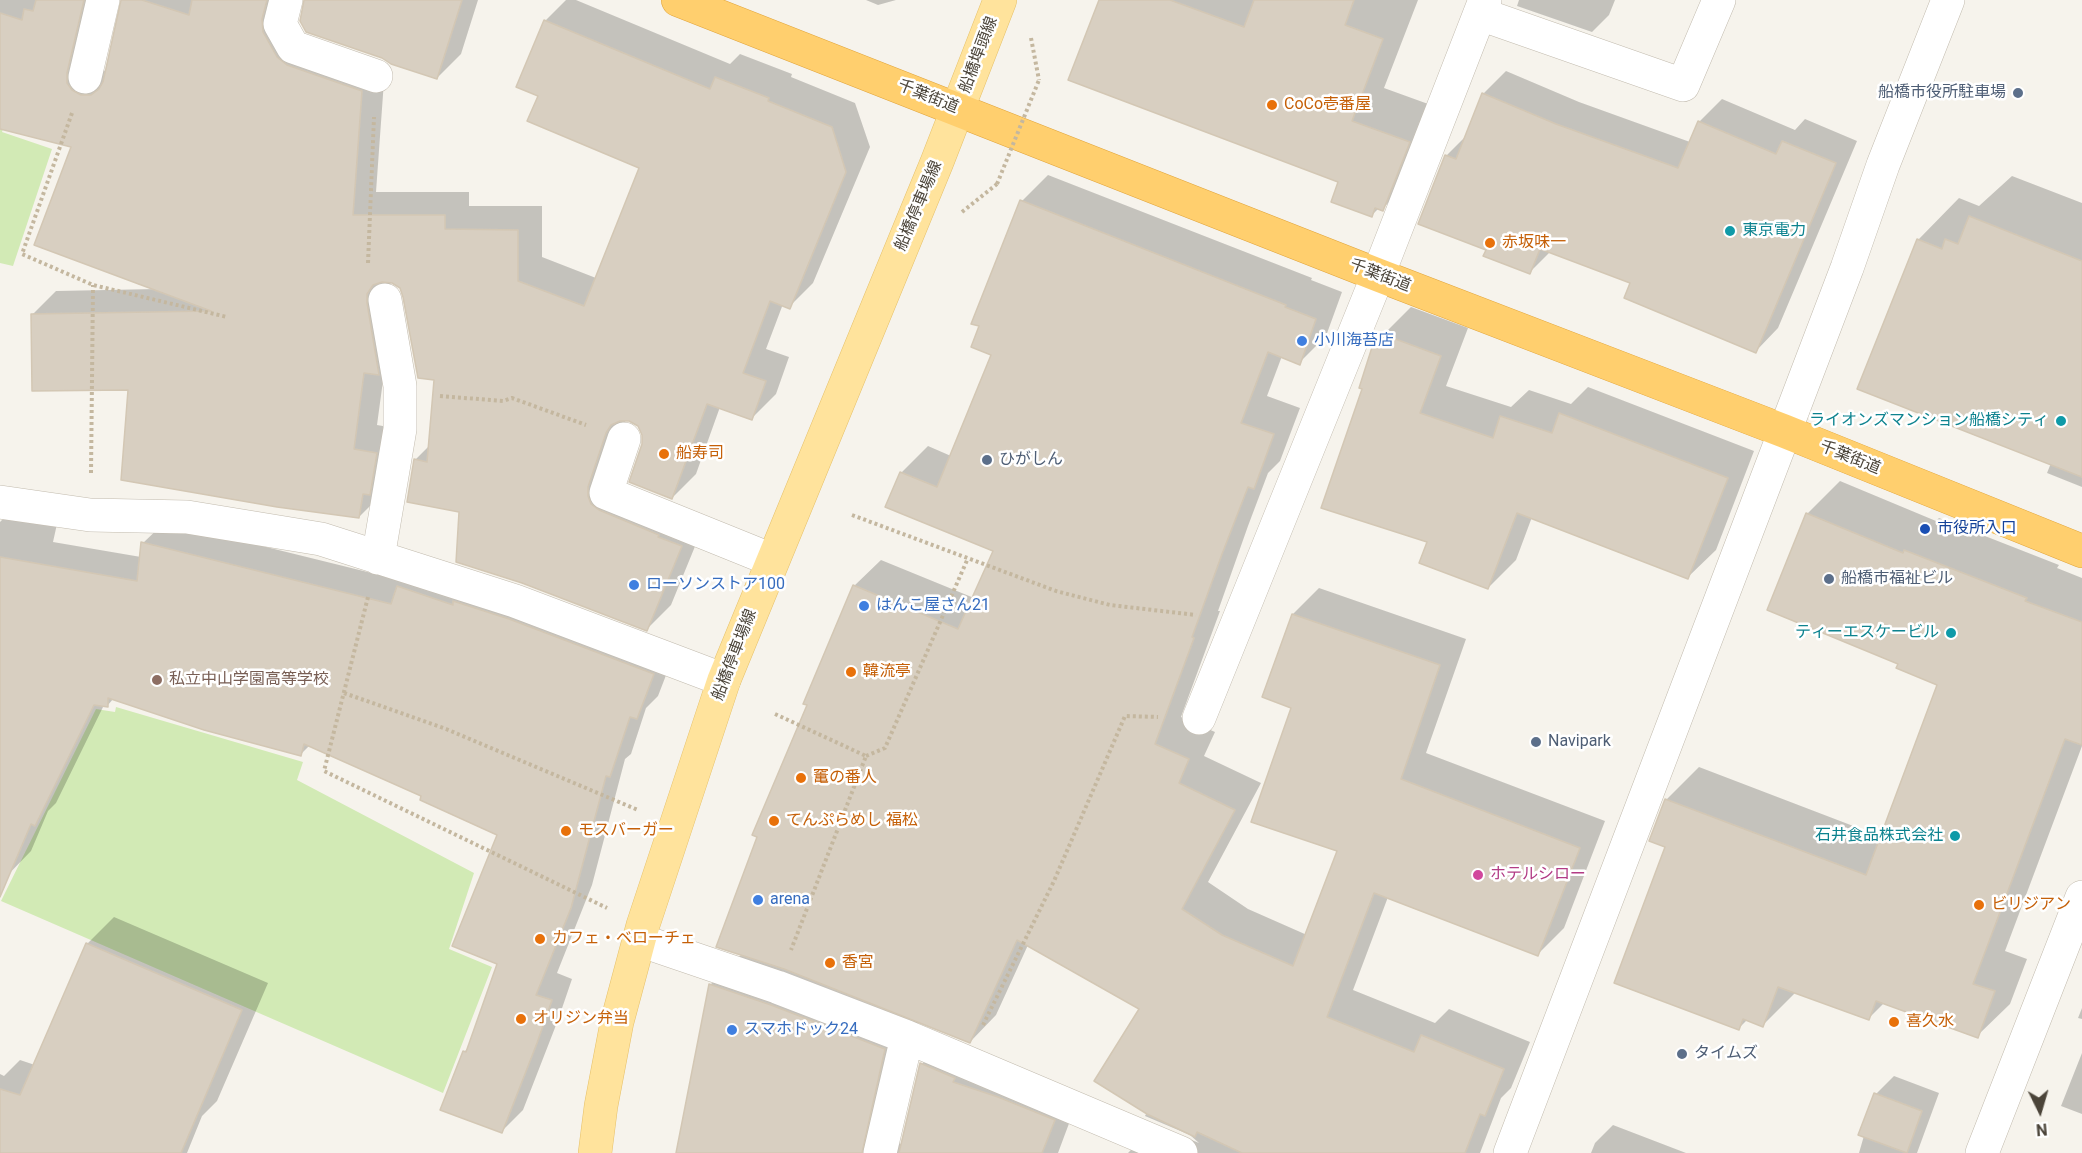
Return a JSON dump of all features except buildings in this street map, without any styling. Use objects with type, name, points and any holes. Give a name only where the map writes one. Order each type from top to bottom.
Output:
[{"type":"highway","name":"千葉街道","points":[[678,0],[1378,275],[1784,431],[2082,551]]},
{"type":"main road","name":"船橋埠頭線","points":[[958,109],[1000,0]]},
{"type":"main road","name":"船橋停車場線","points":[[595,1153],[601,1106],[617,1022],[641,933],[724,680],[958,109]]},
{"type":"street","points":[[85,76],[103,0]]},
{"type":"street","points":[[286,0],[280,24],[293,47],[376,76]]},
{"type":"street","points":[[1199,718],[1378,275],[1483,7],[1683,85],[1719,0]]},
{"type":"street","points":[[1510,1153],[1847,268],[1883,165],[1948,0]]},
{"type":"street","points":[[378,558],[400,429],[400,393],[385,300]]},
{"type":"street","points":[[624,439],[606,493],[772,560]]},
{"type":"street","points":[[0,502],[90,515],[187,517],[321,539],[515,601],[724,680]]},
{"type":"street","points":[[1983,1153],[2082,897]]},
{"type":"street","points":[[641,933],[965,1060],[1181,1153]]},
{"type":"street","points":[[882,1141],[907,1037]]},
{"type":"path","points":[[956,217],[997,184],[1039,80],[1029,27]]},
{"type":"path","points":[[85,76],[22,254],[93,285],[227,317]]},
{"type":"path","points":[[376,76],[367,258],[371,293],[385,300]]},
{"type":"path","points":[[90,515],[93,285]]},
{"type":"path","points":[[400,393],[503,401],[512,398],[624,439]]},
{"type":"path","points":[[852,515],[1056,591],[1110,605],[1239,620]]},
{"type":"path","points":[[378,558],[324,771],[641,933]]},
{"type":"path","points":[[777,987],[866,756],[885,748],[968,558]]},
{"type":"path","points":[[344,693],[446,729],[675,826]]},
{"type":"path","points":[[775,714],[866,756]]},
{"type":"path","points":[[965,1060],[1054,881],[1125,716],[1199,718]]},
{"type":"green space","points":[[0,118],[6,119],[2,132],[52,149],[13,266],[0,263]]},
{"type":"green space","points":[[116,707],[303,762],[297,780],[474,873],[449,949],[492,967],[443,1093],[1,901],[96,709],[115,712]]},
{"type":"place","name":"船橋市役所駐車場","points":[[2018,93]]},
{"type":"place","name":"CoCo壱番屋","points":[[1272,105]]},
{"type":"place","name":"東京電力","points":[[1730,231]]},
{"type":"place","name":"赤坂味一","points":[[1490,243]]},
{"type":"place","name":"小川海苔店","points":[[1302,341]]},
{"type":"place","name":"ライオンズマンション船橋シティ","points":[[2061,421]]},
{"type":"place","name":"船寿司","points":[[664,454]]},
{"type":"place","name":"ひがしん","points":[[987,460]]},
{"type":"place","name":"市役所入口","points":[[1925,529]]},
{"type":"place","name":"船橋市福祉ビル","points":[[1829,579]]},
{"type":"place","name":"ローソンストア100","points":[[634,585]]},
{"type":"place","name":"はんこ屋さん21","points":[[864,606]]},
{"type":"place","name":"ティーエスケービル","points":[[1951,633]]},
{"type":"place","name":"韓流亭","points":[[851,672]]},
{"type":"place","name":"私立中山学園高等学校","points":[[157,680]]},
{"type":"place","name":"Navipark","points":[[1536,742]]},
{"type":"place","name":"竃の番人","points":[[801,778]]},
{"type":"place","name":"てんぷらめし 福松","points":[[774,821]]},
{"type":"place","name":"モスバーガー","points":[[566,831]]},
{"type":"place","name":"石井食品株式会社","points":[[1955,836]]},
{"type":"place","name":"ホテルシロー","points":[[1478,875]]},
{"type":"place","name":"arena","points":[[758,900]]},
{"type":"place","name":"ビリジアン","points":[[1979,905]]},
{"type":"place","name":"カフェ・ベローチェ","points":[[540,939]]},
{"type":"place","name":"香宮","points":[[830,963]]},
{"type":"place","name":"オリジン弁当","points":[[521,1019]]},
{"type":"place","name":"喜久水","points":[[1894,1022]]},
{"type":"place","name":"スマホドック24","points":[[732,1030]]},
{"type":"place","name":"タイムズ","points":[[1682,1054]]}]
